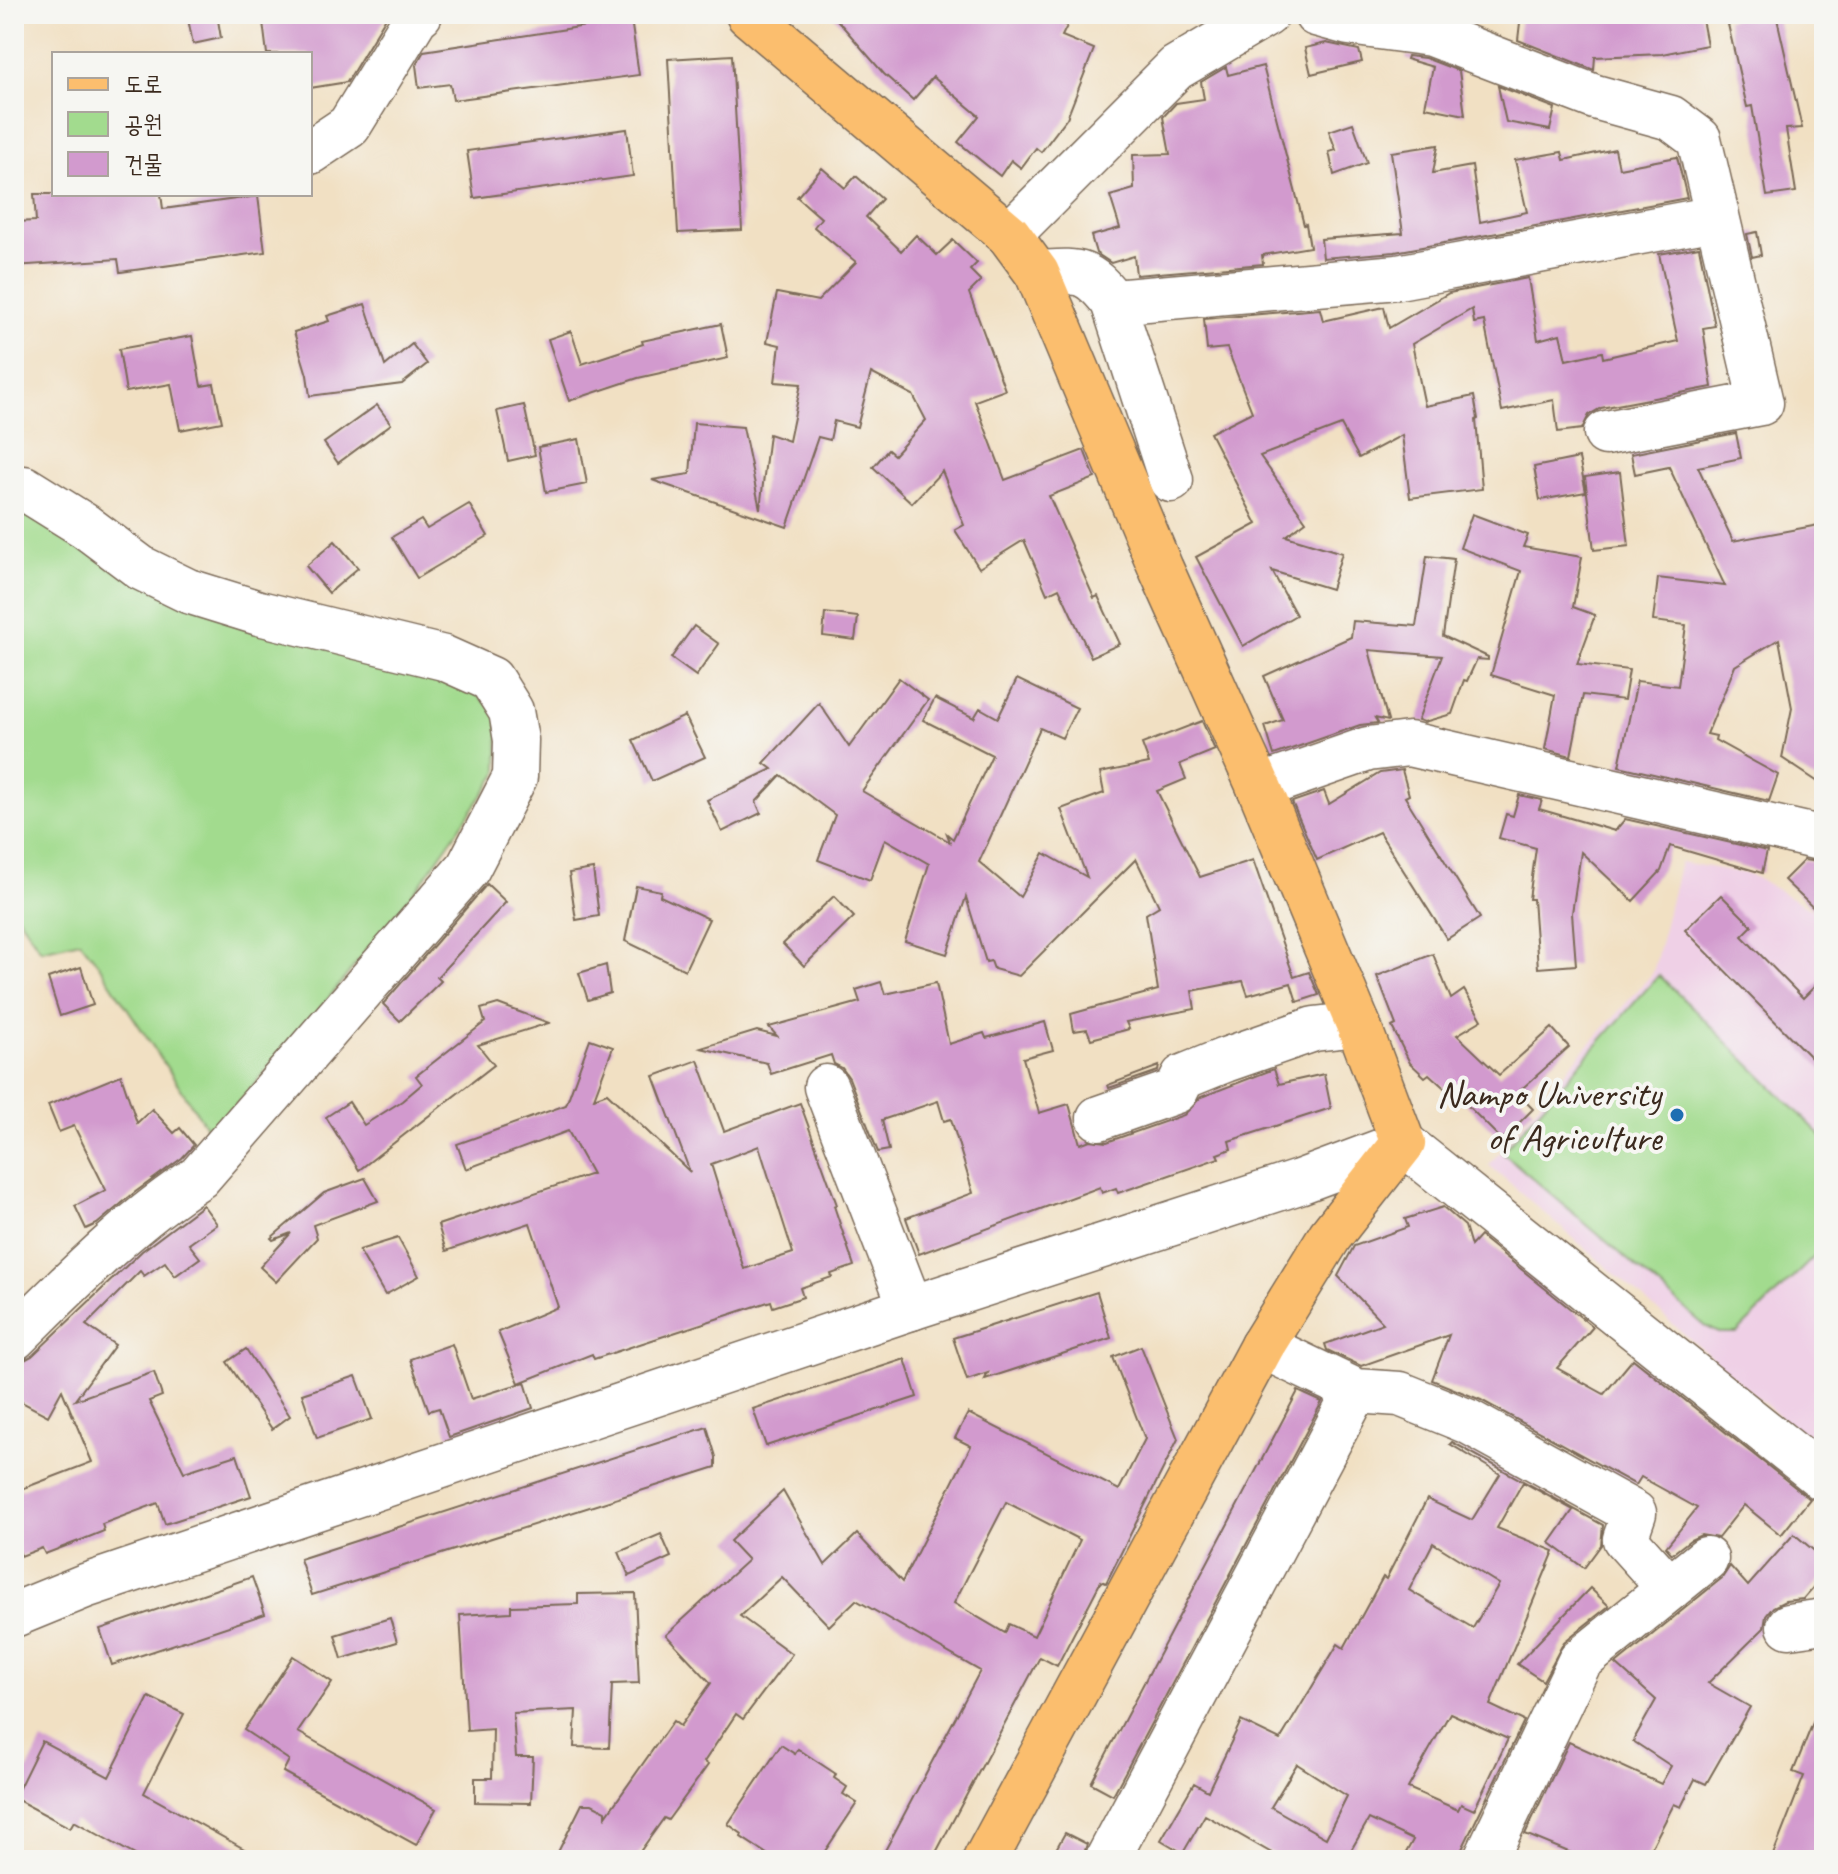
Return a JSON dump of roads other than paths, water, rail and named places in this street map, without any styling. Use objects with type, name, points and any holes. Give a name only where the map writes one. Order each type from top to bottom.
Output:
[{"type":"main road","points":[[748,14],[1009,235],[1037,273],[1161,569],[1259,787],[1358,1024],[1403,1143],[1330,1236],[1262,1346],[985,1860]]},
{"type":"street","points":[[312,151],[349,126],[420,14]]},
{"type":"street","points":[[1009,235],[1176,68],[1267,14]]},
{"type":"street","points":[[1316,14],[1349,23],[1431,34],[1595,97],[1671,118],[1699,139],[1761,403],[1606,433]]},
{"type":"street","points":[[1113,302],[1398,277],[1716,218]]},
{"type":"street","points":[[1037,273],[1078,271],[1101,286],[1113,302],[1171,480]]},
{"type":"street","points":[[14,489],[24,488],[85,526],[141,568],[188,591],[259,613],[444,658],[491,679],[511,711],[516,740],[515,777],[468,868],[199,1177],[171,1194],[117,1240],[14,1338]]},
{"type":"street","points":[[1259,787],[1368,749],[1409,744],[1824,839]]},
{"type":"street","points":[[1099,1118],[1176,1091],[1183,1077],[1240,1055],[1314,1029],[1358,1024]]},
{"type":"street","points":[[826,1087],[911,1308]]},
{"type":"street","points":[[14,1615],[85,1586],[911,1308],[1299,1182],[1403,1143],[1824,1479]]},
{"type":"street","points":[[1262,1346],[1356,1391],[1400,1394],[1469,1422],[1634,1513],[1625,1539],[1669,1588]]},
{"type":"street","points":[[1107,1860],[1356,1391]]},
{"type":"street","points":[[1485,1860],[1580,1661],[1706,1559]]},
{"type":"place","name":"Nampo University of Agriculture","points":[[1677,1115]]}]
